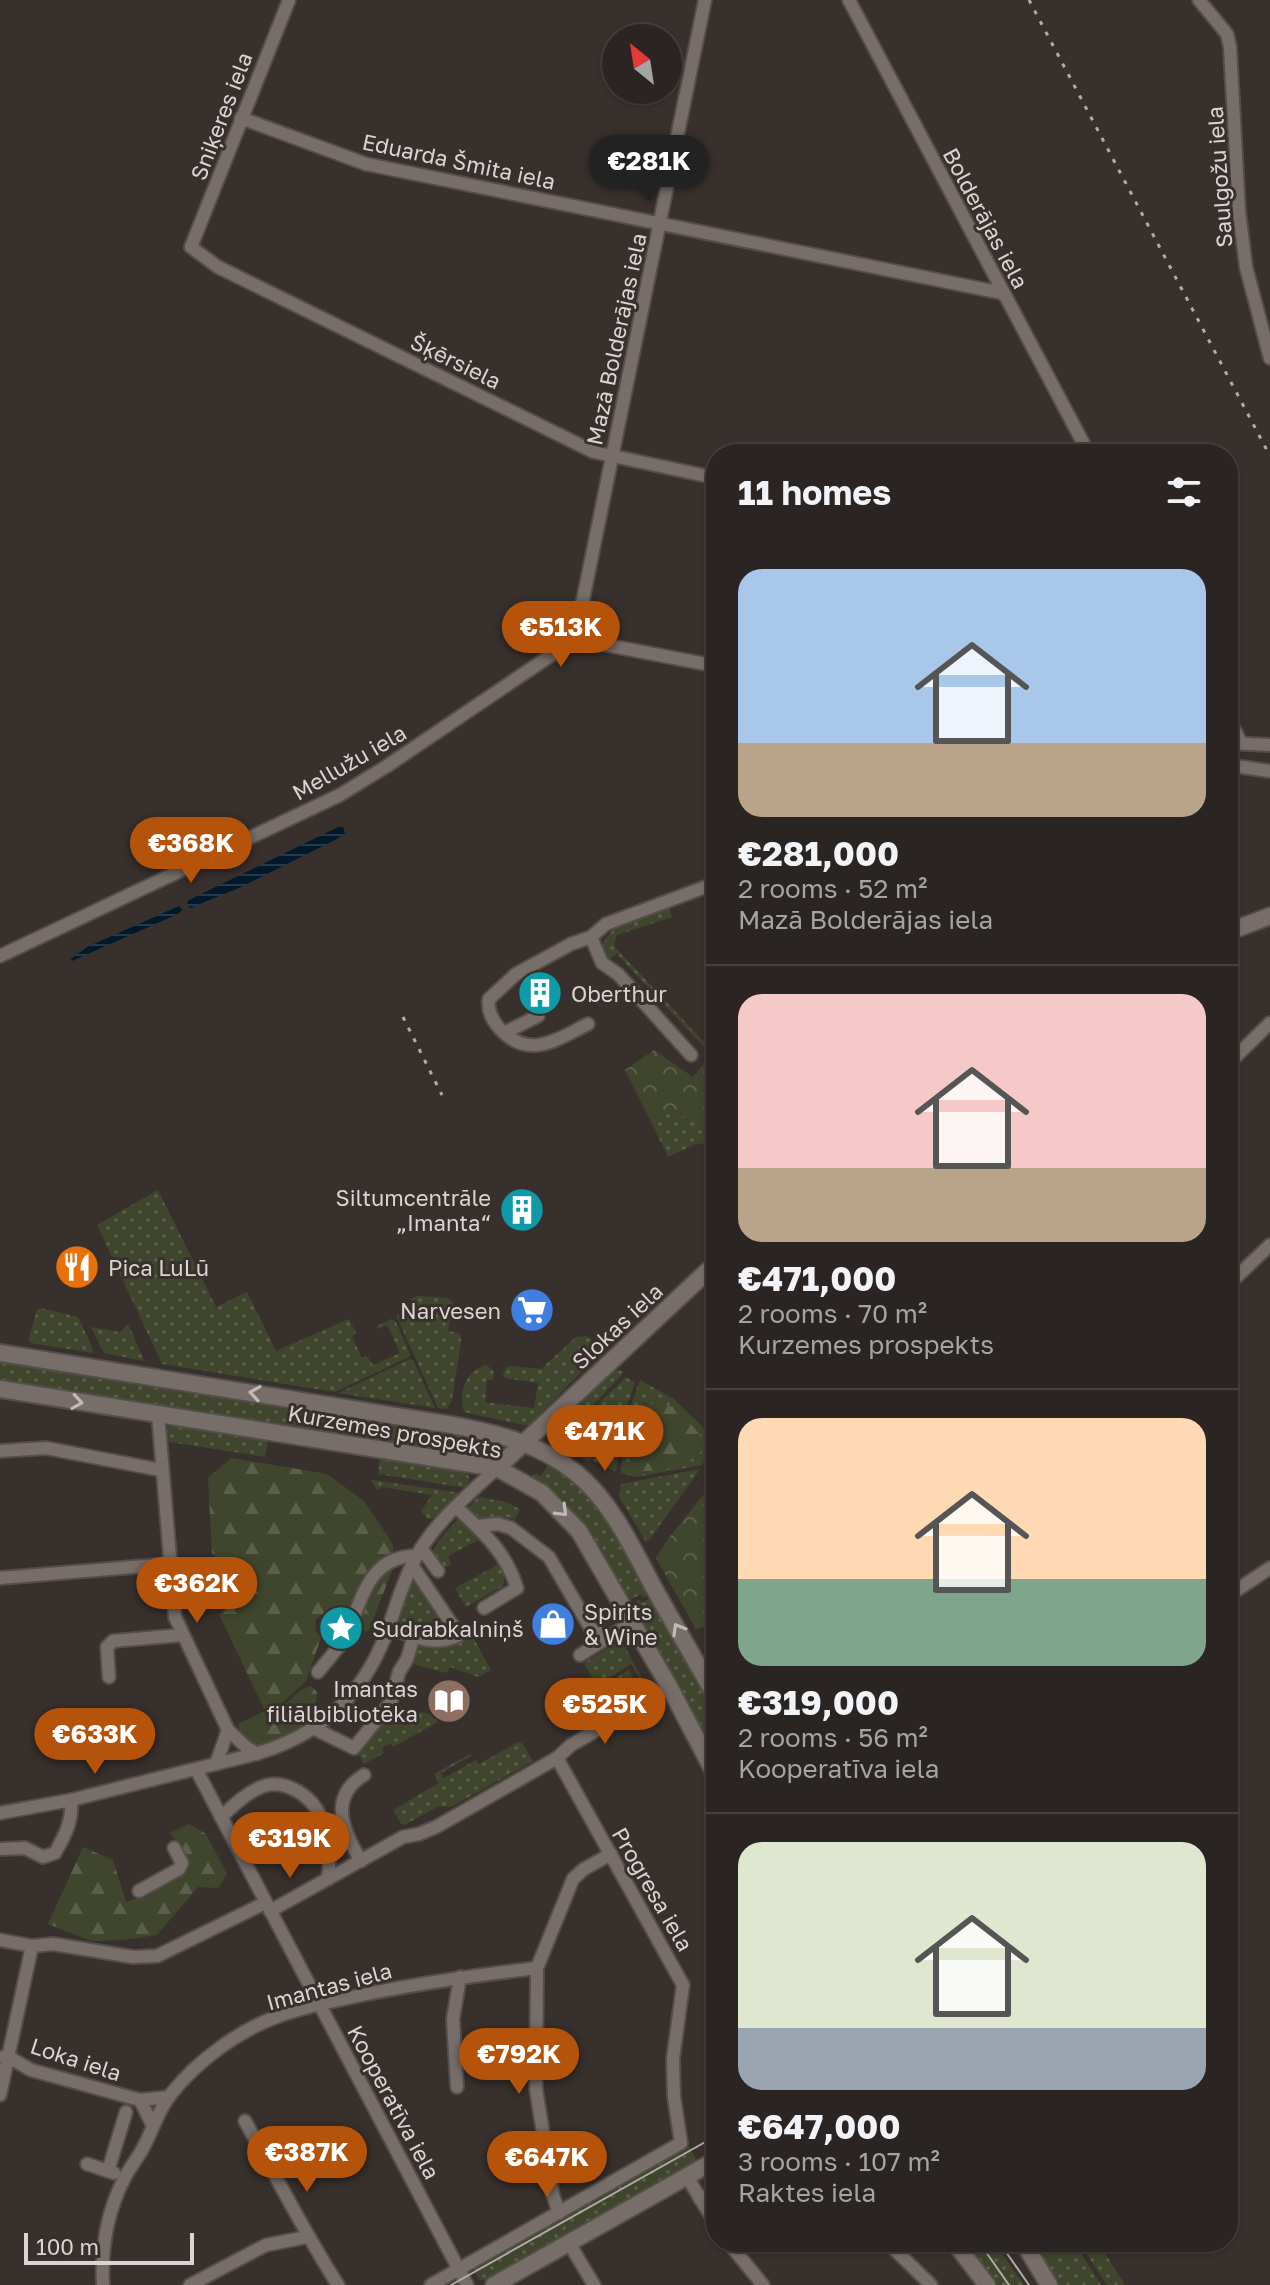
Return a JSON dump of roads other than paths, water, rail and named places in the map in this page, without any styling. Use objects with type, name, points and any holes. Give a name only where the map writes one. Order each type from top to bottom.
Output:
[{"type":"main road","points":[[1238,928],[1270,916]]},
{"type":"main road","name":"Slokas iela","points":[[497,1468],[706,1272]]},
{"type":"main road","name":"Kurzemes prospekts","points":[[0,1353],[452,1425],[524,1443],[578,1474],[602,1501],[706,1679]]},
{"type":"main road","name":"Kurzemes prospekts","points":[[0,1389],[497,1468],[542,1493],[570,1519],[588,1543],[706,1757]]},
{"type":"main road","points":[[494,2285],[706,2166]]},
{"type":"main road","points":[[962,2252],[987,2285]]},
{"type":"main road","points":[[1029,2252],[1049,2285]]},
{"type":"street","name":"Sniķeres iela","points":[[191,247],[289,0]]},
{"type":"street","name":"Mazā Bolderājas iela","points":[[575,639],[705,0]]},
{"type":"street","name":"Bolderājas iela","points":[[849,0],[1084,444]]},
{"type":"street","name":"Saulgožu iela","points":[[1199,0],[1227,34],[1230,47],[1239,211],[1246,267],[1270,358]]},
{"type":"street","name":"Eduarda Šmita iela","points":[[241,118],[366,164],[1002,293]]},
{"type":"street","name":"Šķērsiela","points":[[191,247],[213,264],[594,452],[706,476]]},
{"type":"street","points":[[575,639],[706,664]]},
{"type":"street","name":"Mellužu iela","points":[[0,956],[340,795],[575,639]]},
{"type":"street","points":[[1238,743],[1270,745]]},
{"type":"street","points":[[1238,766],[1270,771]]},
{"type":"street","points":[[588,1024],[545,1046],[528,1045],[510,1040],[495,1024],[487,1009],[489,999],[516,974],[571,944],[591,937],[606,924],[706,887]]},
{"type":"street","points":[[591,937],[602,963],[618,974],[691,1055]]},
{"type":"street","points":[[504,1033],[538,1016]]},
{"type":"street","points":[[1238,1054],[1270,1023]]},
{"type":"street","points":[[1238,1275],[1270,1245]]},
{"type":"street","points":[[158,1414],[175,1617],[228,1730],[257,1754]]},
{"type":"street","points":[[0,1451],[46,1448],[161,1470]]},
{"type":"street","name":"Slokas iela","points":[[0,1813],[71,1800],[257,1754],[315,1729],[358,1687],[376,1657],[416,1556],[434,1530],[497,1468]]},
{"type":"street","points":[[456,1507],[501,1552],[517,1588],[484,1608]]},
{"type":"street","points":[[477,1526],[498,1524],[511,1528],[549,1557],[591,1629],[608,1635]]},
{"type":"street","points":[[318,1672],[343,1640],[371,1579],[402,1557],[416,1556],[438,1571]]},
{"type":"street","points":[[388,1627],[444,1643],[459,1635],[416,1556]]},
{"type":"street","points":[[0,1578],[170,1564]]},
{"type":"street","points":[[1238,1589],[1270,1568]]},
{"type":"street","points":[[580,1655],[633,1622]]},
{"type":"street","points":[[109,1677],[107,1647],[113,1641],[182,1635]]},
{"type":"street","points":[[315,1729],[354,1748],[391,1702],[414,1636]]},
{"type":"street","points":[[0,1940],[32,1946],[53,1944],[133,1957],[157,1956],[328,1879],[403,1837],[436,1827],[557,1758],[571,1745],[670,1688]]},
{"type":"street","points":[[216,1764],[228,1730]]},
{"type":"street","name":"Progresa iela","points":[[557,1758],[683,1985],[673,2059],[674,2097],[681,2143],[559,2213]]},
{"type":"street","name":"Kooperatīva iela","points":[[196,1769],[467,2285]]},
{"type":"street","points":[[361,1861],[342,1816],[342,1802],[345,1791],[364,1775]]},
{"type":"street","points":[[221,1817],[241,1798],[264,1786],[283,1784],[298,1791],[314,1803],[325,1830],[330,1857],[328,1879]]},
{"type":"street","points":[[0,1849],[25,1848],[43,1857],[55,1853],[68,1831],[71,1800]]},
{"type":"street","points":[[139,1891],[179,1869],[182,1863],[174,1848]]},
{"type":"street","points":[[431,2285],[559,2213],[553,2195],[536,2089],[537,1968],[573,1879],[611,1854]]},
{"type":"street","points":[[0,2095],[4,2056],[32,1946]]},
{"type":"street","name":"Imantas iela","points":[[103,2285],[105,2228],[125,2176],[169,2097],[210,2056],[277,2017],[321,2004],[460,1977],[537,1968]]},
{"type":"street","points":[[457,2087],[453,2019],[460,1977]]},
{"type":"street","name":"Loka iela","points":[[4,2056],[31,2070],[140,2100],[169,2097]]},
{"type":"street","name":"Loka iela","points":[[140,2100],[152,2124]]},
{"type":"street","points":[[108,2171],[126,2112]]},
{"type":"street","points":[[245,2121],[307,2237],[338,2285]]},
{"type":"street","points":[[87,2164],[125,2176]]},
{"type":"street","points":[[687,2177],[706,2208]]},
{"type":"street","points":[[700,2199],[706,2196]]},
{"type":"street","points":[[190,2285],[266,2245],[307,2237]]},
{"type":"street","points":[[569,2243],[594,2285]]},
{"type":"street","points":[[736,2252],[763,2285]]},
{"type":"street","points":[[897,2252],[931,2285]]},
{"type":"water","points":[[343,827],[345,833],[335,840],[239,888],[190,908],[187,903],[189,900]]},
{"type":"water","points":[[179,906],[182,910],[178,914],[72,961],[87,947]]},
{"type":"tram line","points":[[451,2285],[706,2142]]},
{"type":"tram line","points":[[986,2252],[1009,2285]]},
{"type":"tram line","points":[[1006,2252],[1029,2285]]},
{"type":"railway","points":[[1029,0],[1270,456]]},
{"type":"railway","points":[[403,1017],[442,1095]]},
{"type":"place","name":"Oberthur","points":[[540,993]]},
{"type":"place","name":"Siltumcentrāle „Imanta“","points":[[522,1210]]},
{"type":"place","name":"Pica LuLū","points":[[77,1267]]},
{"type":"place","name":"Narvesen","points":[[532,1310]]},
{"type":"place","name":"Spirits & Wine","points":[[553,1624]]},
{"type":"place","name":"Sudrabkalniņš","points":[[341,1628]]},
{"type":"place","name":"Imantas filiālbibliotēka","points":[[449,1701]]}]
